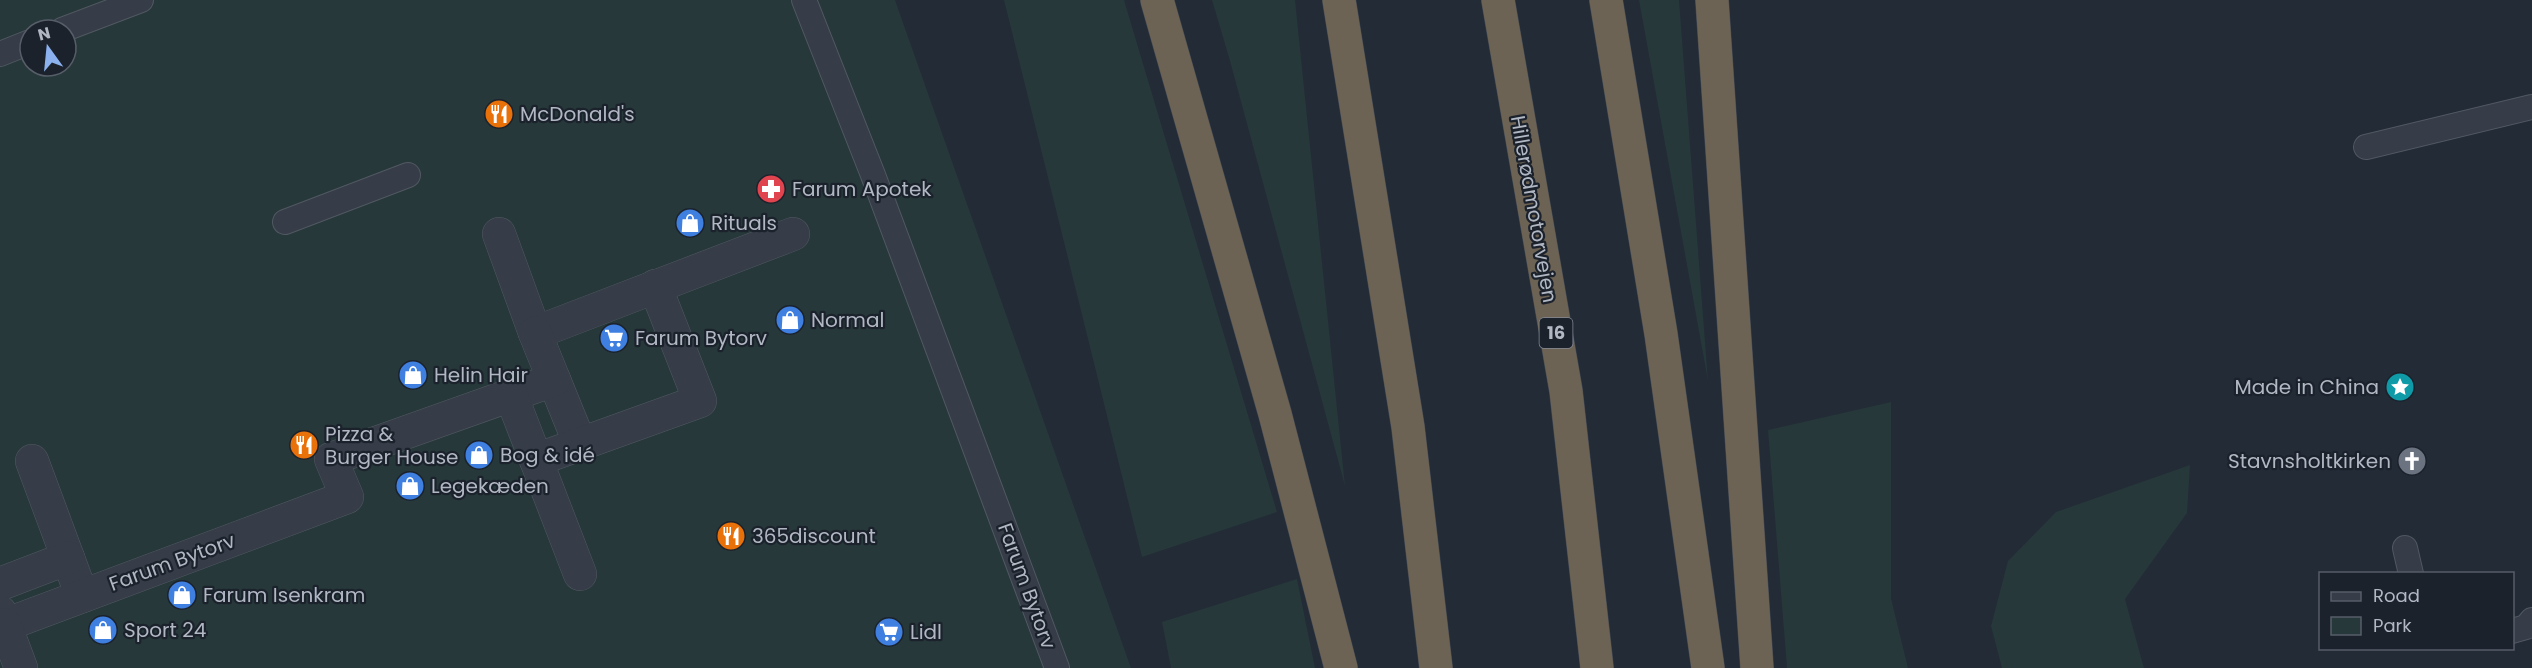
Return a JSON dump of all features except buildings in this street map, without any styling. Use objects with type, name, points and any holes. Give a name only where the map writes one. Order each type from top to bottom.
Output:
[{"type":"highway","points":[[1157,0],[1275,414],[1341,668]]},
{"type":"highway","points":[[1339,0],[1408,427],[1436,668]]},
{"type":"highway","name":"Hillerødmotorvejen","points":[[1498,0],[1566,392],[1597,668]]},
{"type":"highway","points":[[1606,0],[1661,334],[1708,668]]},
{"type":"highway","points":[[1712,0],[1757,668]]},
{"type":"street","points":[[499,234],[580,444]]},
{"type":"street","points":[[536,333],[794,234]]},
{"type":"street","points":[[536,460],[700,401],[655,286]]},
{"type":"street","name":"Farum Bytorv","points":[[21,668],[2,619],[82,596],[347,498],[331,459],[554,380]]},
{"type":"street","points":[[511,395],[580,574]]},
{"type":"street","points":[[32,461],[82,596]]},
{"type":"street","points":[[0,584],[68,558]]},
{"type":"lane","points":[[78,24],[141,0]]},
{"type":"lane","name":"Farum Bytorv","points":[[804,0],[873,175],[1057,668]]},
{"type":"lane","points":[[0,54],[18,47]]},
{"type":"lane","points":[[2366,147],[2532,107]]},
{"type":"lane","points":[[285,222],[408,175]]},
{"type":"lane","points":[[2405,548],[2411,572]]},
{"type":"lane","points":[[2514,630],[2526,627],[2532,620]]},
{"type":"green space","points":[[0,0],[895,0],[1131,668],[0,668]]},
{"type":"green space","points":[[1004,0],[1124,0],[1277,512],[1142,557]]},
{"type":"green space","points":[[1212,0],[1295,0],[1345,486],[1230,61]]},
{"type":"green space","points":[[1639,0],[1679,0],[1708,381]]},
{"type":"green space","points":[[1891,402],[1891,598],[1908,668],[1787,668],[1768,430]]},
{"type":"green space","points":[[2190,465],[2187,513],[2125,599],[2144,668],[2002,668],[1991,626],[2008,561],[2056,512]]},
{"type":"green space","points":[[1297,579],[1315,668],[1171,668],[1162,622]]},
{"type":"place","name":"McDonald's","points":[[499,114]]},
{"type":"place","name":"Farum Apotek","points":[[771,189]]},
{"type":"place","name":"Rituals","points":[[690,223]]},
{"type":"place","name":"Normal","points":[[790,320]]},
{"type":"place","name":"Farum Bytorv","points":[[614,338]]},
{"type":"place","name":"Helin Hair","points":[[413,375]]},
{"type":"place","name":"Made in China","points":[[2400,387]]},
{"type":"place","name":"Pizza & Burger House","points":[[304,445]]},
{"type":"place","name":"Bog & idé","points":[[479,455]]},
{"type":"place","name":"Stavnsholtkirken","points":[[2412,461]]},
{"type":"place","name":"Legekæden","points":[[410,486]]},
{"type":"place","name":"365discount","points":[[731,536]]},
{"type":"place","name":"Farum Isenkram","points":[[182,595]]},
{"type":"place","name":"Sport 24","points":[[103,630]]},
{"type":"place","name":"Lidl","points":[[889,632]]}]
